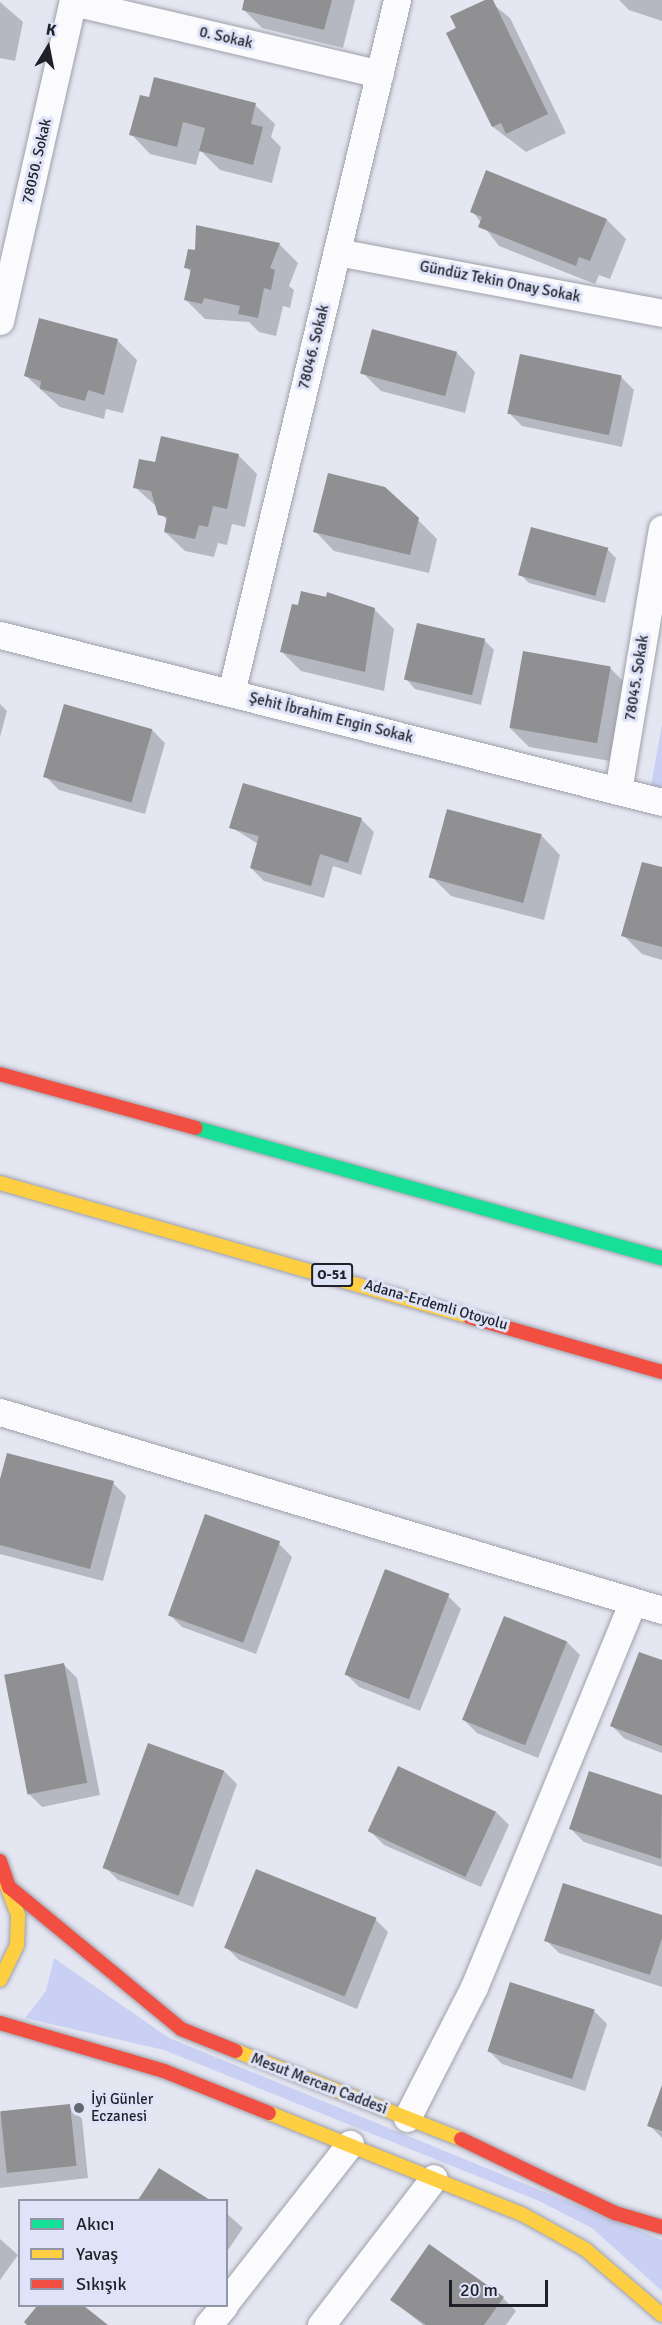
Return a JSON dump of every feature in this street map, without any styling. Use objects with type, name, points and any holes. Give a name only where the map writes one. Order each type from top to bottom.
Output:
[{"type":"main road","points":[[0,1074],[662,1258]]},
{"type":"main road","name":"Adana-Erdemli Otoyolu","points":[[0,1183],[662,1372]]},
{"type":"main road","points":[[0,1861],[18,1915],[17,1945],[0,1980]]},
{"type":"main road","points":[[0,1874],[9,1887]]},
{"type":"main road","name":"Mesut Mercan Caddesi","points":[[9,1887],[181,2029],[407,2118],[615,2213],[662,2227]]},
{"type":"main road","points":[[0,2023],[165,2071],[522,2214],[585,2249],[662,2316]]},
{"type":"street","name":"78046. Sokak","points":[[231,693],[398,0]]},
{"type":"street","name":"0. Sokak","points":[[73,1],[380,74]]},
{"type":"street","name":"78050. Sokak","points":[[0,321],[73,1]]},
{"type":"street","name":"Gündüz Tekin Onay Sokak","points":[[337,252],[662,313]]},
{"type":"street","name":"78045. Sokak","points":[[618,791],[662,530]]},
{"type":"street","name":"Şehit İbrahim Engin Sokak","points":[[0,635],[662,802]]},
{"type":"street","points":[[0,1412],[662,1610]]},
{"type":"street","points":[[407,2118],[474,1987],[633,1601]]},
{"type":"street","points":[[228,2299],[350,2144]]},
{"type":"street","points":[[321,2325],[434,2178]]},
{"type":"street","points":[[208,2325],[223,2307]]},
{"type":"shaded area","points":[[662,724],[662,788],[651,786]]},
{"type":"shaded area","points":[[54,1958],[169,2038],[662,2240],[662,2291],[592,2228],[539,2201],[164,2050],[25,2018],[46,1991]]},
{"type":"building","points":[[244,0],[332,0],[324,30],[242,10]]},
{"type":"building","points":[[485,0],[493,0],[548,114],[506,134],[501,123],[492,127],[446,33],[456,28],[450,16]]},
{"type":"building","points":[[154,77],[256,103],[251,124],[263,127],[253,165],[199,151],[205,128],[183,122],[177,147],[129,135],[140,95],[149,97]]},
{"type":"building","points":[[486,170],[607,219],[590,261],[579,257],[576,266],[478,227],[482,217],[470,212]]},
{"type":"building","points":[[196,225],[280,243],[270,268],[275,270],[271,290],[264,288],[258,318],[238,314],[240,306],[204,298],[202,304],[184,300],[191,269],[184,268],[188,249],[195,250]]},
{"type":"building","points":[[39,318],[118,339],[104,395],[88,390],[85,401],[40,389],[41,381],[24,376]]},
{"type":"building","points":[[372,329],[457,352],[445,396],[360,373]]},
{"type":"building","points":[[520,354],[622,376],[609,435],[507,414]]},
{"type":"building","points":[[161,436],[239,454],[227,509],[213,506],[208,527],[199,525],[195,539],[164,532],[167,517],[158,515],[151,491],[133,488],[139,459],[155,462]]},
{"type":"building","points":[[328,473],[385,487],[419,518],[410,555],[313,532]]},
{"type":"building","points":[[531,527],[608,548],[595,596],[518,575]]},
{"type":"building","points":[[301,591],[326,597],[327,592],[375,608],[365,672],[280,652],[292,604],[298,605]]},
{"type":"building","points":[[417,623],[485,639],[472,695],[404,680]]},
{"type":"building","points":[[523,651],[611,666],[597,743],[509,728]]},
{"type":"building","points":[[64,704],[152,729],[131,802],[43,777]]},
{"type":"building","points":[[243,783],[362,818],[348,863],[320,854],[311,886],[250,868],[259,836],[229,828]]},
{"type":"building","points":[[447,809],[542,834],[523,903],[429,878]]},
{"type":"building","points":[[642,862],[662,867],[662,947],[621,936]]},
{"type":"building","points":[[7,1453],[114,1481],[90,1569],[0,1545],[0,1479]]},
{"type":"building","points":[[205,1514],[280,1541],[243,1643],[168,1615]]},
{"type":"building","points":[[385,1569],[449,1594],[409,1699],[345,1674]]},
{"type":"building","points":[[504,1616],[567,1641],[525,1745],[462,1720]]},
{"type":"building","points":[[639,1652],[662,1660],[662,1746],[610,1726]]},
{"type":"building","points":[[64,1663],[87,1783],[27,1794],[4,1675]]},
{"type":"building","points":[[148,1743],[224,1771],[179,1896],[103,1868]]},
{"type":"building","points":[[398,1766],[496,1812],[465,1877],[368,1831]]},
{"type":"building","points":[[589,1771],[662,1795],[661,1859],[569,1829]]},
{"type":"building","points":[[256,1869],[377,1918],[345,1997],[224,1948]]},
{"type":"building","points":[[563,1883],[662,1915],[662,1938],[650,1975],[544,1941]]},
{"type":"building","points":[[510,1982],[595,2010],[572,2079],[487,2051]]},
{"type":"building","points":[[662,2085],[662,2131],[647,2126]]},
{"type":"building","points":[[70,2104],[76,2166],[7,2173],[0,2111]]},
{"type":"building","points":[[159,2168],[208,2199],[139,2199]]},
{"type":"building","points":[[429,2244],[504,2297],[484,2325],[426,2325],[390,2300]]},
{"type":"building","points":[[36,2307],[85,2307],[108,2325],[27,2325],[24,2322]]},
{"type":"traffic: fast","points":[[196,1128],[662,1258]]},
{"type":"traffic: slow","points":[[0,1183],[469,1317]]},
{"type":"traffic: slow","points":[[0,1980],[17,1945],[18,1915],[6,1883]]},
{"type":"traffic: slow","points":[[236,2051],[461,2139]]},
{"type":"traffic: slow","points":[[269,2113],[522,2214],[585,2249],[662,2315]]},
{"type":"traffic: jam","points":[[0,1074],[196,1128]]},
{"type":"traffic: jam","points":[[469,1317],[662,1372]]},
{"type":"traffic: jam","points":[[0,1861],[9,1887],[181,2029],[236,2051]]},
{"type":"traffic: jam","points":[[0,2023],[164,2071],[269,2113]]},
{"type":"traffic: jam","points":[[461,2139],[615,2213],[662,2227]]},
{"type":"place","name":"İyi Günler Eczanesi","points":[[79,2108]]}]
